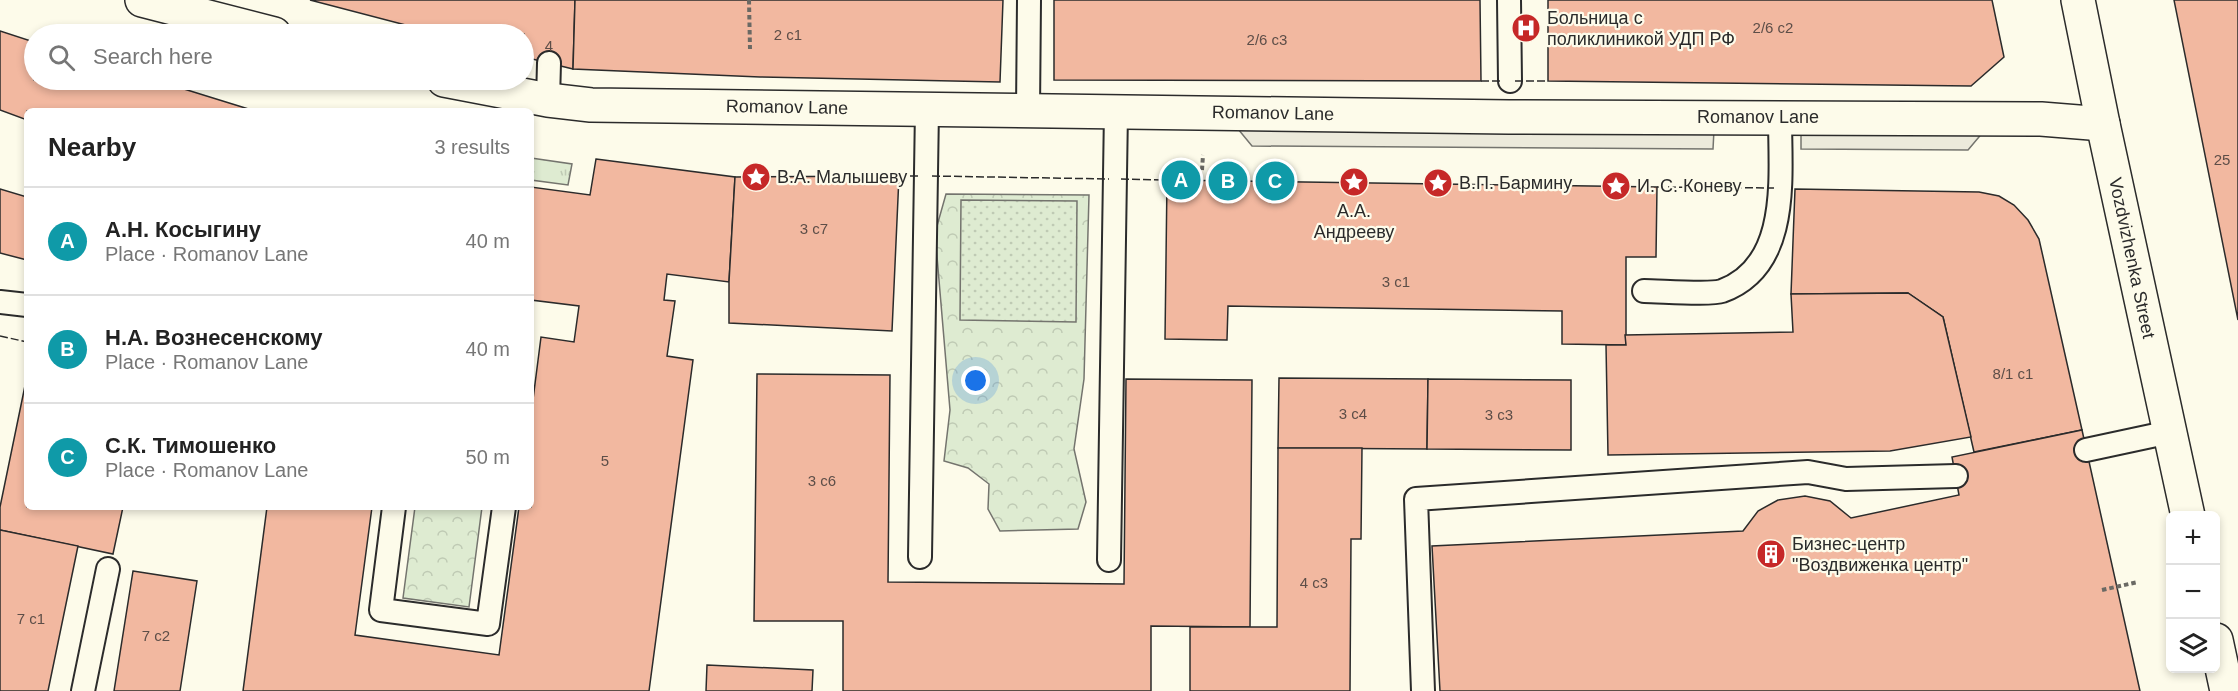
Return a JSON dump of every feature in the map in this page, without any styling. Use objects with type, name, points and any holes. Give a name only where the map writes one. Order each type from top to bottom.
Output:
[{"type":"street","points":[[142,0],[235,24]]},
{"type":"street","name":"Vozdvizhenka Street","points":[[2078,0],[2187,511]]},
{"type":"street","name":"Romanov Lane","points":[[469,90],[496,101],[548,100],[591,105],[1509,117],[2041,119],[2103,124]]},
{"type":"street","points":[[2220,659],[2227,691]]},
{"type":"lane","points":[[1028,110],[1029,0]]},
{"type":"lane","points":[[1509,0],[1510,81]]},
{"type":"lane","points":[[548,100],[549,63]]},
{"type":"lane","points":[[920,557],[927,109]]},
{"type":"lane","points":[[1109,560],[1116,111]]},
{"type":"lane","points":[[1644,291],[1720,292],[1749,277],[1769,246],[1779,210],[1780,117]]},
{"type":"lane","points":[[0,302],[24,305]]},
{"type":"lane","points":[[2086,450],[2170,432]]},
{"type":"lane","points":[[1424,691],[1416,499],[1808,472],[1846,479],[1956,476]]},
{"type":"lane","points":[[394,510],[381,610],[488,624],[504,510]]},
{"type":"lane","points":[[83,691],[108,568]]},
{"type":"path","points":[[750,0],[750,49]]},
{"type":"path","points":[[2102,590],[2138,582]]},
{"type":"green space","points":[[534,158],[572,164],[568,185],[534,180]]},
{"type":"green space","points":[[946,194],[1089,195],[1084,379],[1074,449],[1086,502],[1078,529],[1000,531],[988,509],[989,484],[968,468],[944,461],[950,410],[935,233]]},
{"type":"green space","points":[[961,200],[1077,201],[1076,322],[960,320]]},
{"type":"green space","points":[[415,510],[482,510],[469,607],[403,598]]},
{"type":"shaded area","points":[[1238,129],[1714,130],[1713,149],[1252,146]]},
{"type":"shaded area","points":[[1801,131],[1984,131],[1968,150],[1801,149]]},
{"type":"building","points":[[310,0],[575,0],[573,69],[534,59],[534,24],[402,24]]},
{"type":"building","points":[[575,0],[1003,0],[1000,82],[760,77],[573,69]]},
{"type":"building","points":[[1054,0],[1480,0],[1481,81],[1054,80]]},
{"type":"building","points":[[1548,0],[1992,0],[2004,57],[1971,86],[1548,81]]},
{"type":"building","points":[[2174,0],[2238,0],[2238,320]]},
{"type":"building","points":[[0,31],[24,39],[24,90],[187,90],[245,108],[24,108],[24,119],[0,110]]},
{"type":"building","points":[[596,159],[735,177],[729,282],[667,274],[664,300],[675,301],[667,356],[693,360],[649,691],[243,691],[267,510],[372,510],[355,635],[499,655],[519,510],[534,510],[534,392],[541,337],[574,342],[579,306],[534,300],[534,187],[590,195]]},
{"type":"building","points":[[899,176],[892,331],[729,323],[735,177]]},
{"type":"building","points":[[1167,180],[1657,187],[1656,257],[1626,257],[1626,345],[1562,344],[1562,311],[1228,306],[1227,340],[1165,339]]},
{"type":"building","points":[[0,189],[24,196],[24,259],[0,253]]},
{"type":"building","points":[[1795,189],[1979,192],[1999,196],[2014,205],[2028,220],[2039,239],[2082,430],[1974,452],[1943,317],[1908,293],[1791,294]]},
{"type":"building","points":[[1908,293],[1943,317],[1971,437],[1890,451],[1608,455],[1606,345],[1626,345],[1625,335],[1793,332],[1791,294]]},
{"type":"building","points":[[757,374],[890,375],[888,582],[1124,584],[1126,379],[1252,380],[1250,627],[1151,626],[1151,691],[843,691],[843,621],[754,621]]},
{"type":"building","points":[[1279,378],[1428,379],[1427,449],[1278,448]]},
{"type":"building","points":[[1428,379],[1571,380],[1571,450],[1427,449]]},
{"type":"building","points":[[24,391],[24,510],[122,510],[113,554],[0,530],[0,507]]},
{"type":"building","name":"Бизнес-центр \"Воздвиженка центр\"","points":[[2082,430],[2140,691],[1440,691],[1432,546],[1743,531],[1758,511],[1778,500],[1805,496],[1830,501],[1851,518],[1959,495],[1952,457]]},
{"type":"building","points":[[1278,448],[1362,448],[1361,539],[1351,539],[1350,691],[1190,691],[1190,627],[1277,627]]},
{"type":"building","points":[[0,530],[78,546],[48,691],[0,691]]},
{"type":"building","points":[[133,571],[197,581],[180,691],[114,691]]},
{"type":"building","points":[[707,665],[813,670],[812,691],[706,691]]},
{"type":"fence","points":[[1481,81],[1503,81]]},
{"type":"fence","points":[[1515,81],[1548,81]]},
{"type":"fence","points":[[899,176],[920,176]]},
{"type":"fence","points":[[932,176],[1109,179]]},
{"type":"fence","points":[[1121,179],[1167,180]]},
{"type":"fence","points":[[1657,187],[1774,188]]},
{"type":"fence","points":[[0,336],[24,341]]},
{"type":"place","name":"Больница с поликлиникой УДП РФ","points":[[1526,28]]},
{"type":"place","name":"В.А. Малышеву","points":[[756,177]]},
{"type":"place","name":"А.Н. Косыгину","points":[[1181,180]]},
{"type":"place","name":"Н.А. Вознесенскому","points":[[1228,181]]},
{"type":"place","name":"С.К. Тимошенко","points":[[1275,181]]},
{"type":"place","name":"А.А. Андрееву","points":[[1354,182]]},
{"type":"place","name":"В.П. Бармину","points":[[1438,183]]},
{"type":"place","name":"И. С. Коневу","points":[[1616,186]]},
{"type":"place","name":"Бизнес-центр \"Воздвиженка центр\"","points":[[1771,554]]}]
